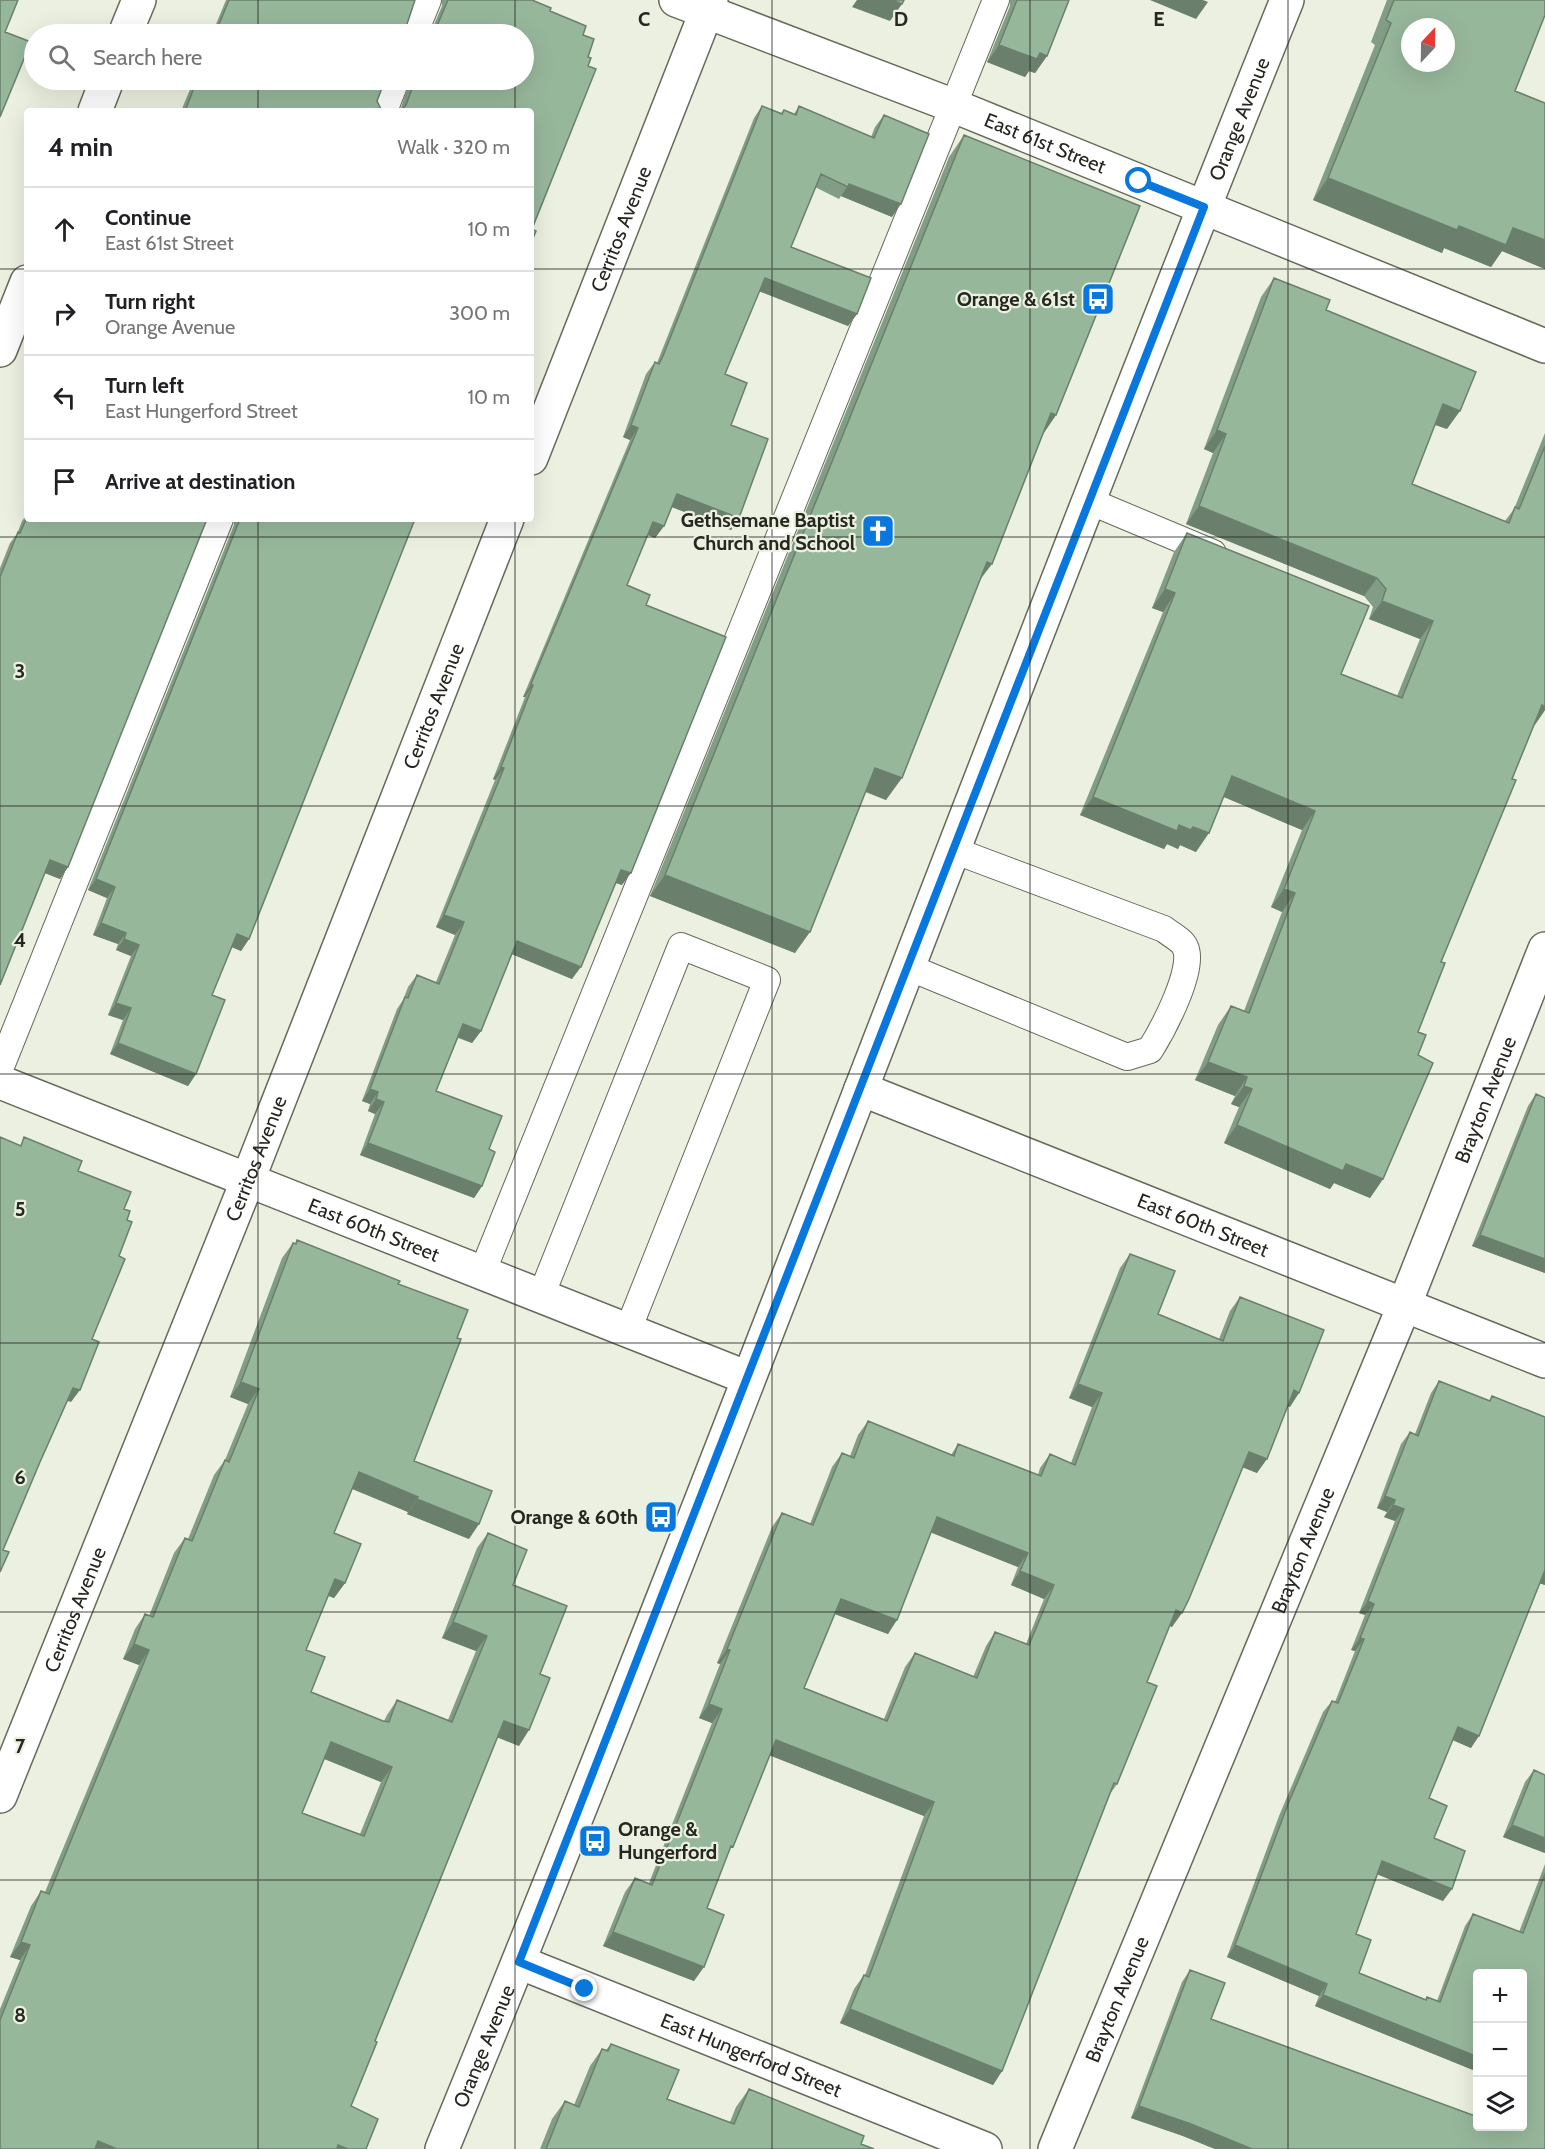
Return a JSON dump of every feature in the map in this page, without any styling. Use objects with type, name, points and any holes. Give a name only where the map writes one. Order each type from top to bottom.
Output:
[{"type":"street","points":[[129,24],[139,0]]},
{"type":"street","name":"East 61st Street","points":[[676,0],[709,6],[1545,345]]},
{"type":"street","name":"Orange Avenue","points":[[442,2149],[519,1962],[1204,207],[1287,0]]},
{"type":"street","name":"Cerritos Avenue","points":[[534,450],[709,6]]},
{"type":"street","points":[[96,108],[103,90]]},
{"type":"street","points":[[0,350],[24,290]]},
{"type":"street","name":"Cerritos Avenue","points":[[0,1796],[247,1182],[506,522]]},
{"type":"street","name":"Brayton Avenue","points":[[1055,2149],[1404,1306],[1545,949]]},
{"type":"street","name":"East 60th Street","points":[[0,1082],[247,1182],[748,1378]]},
{"type":"street","name":"East 60th Street","points":[[861,1089],[1545,1360]]},
{"type":"street","name":"East Hungerford Street","points":[[519,1962],[985,2149]]},
{"type":"lane","points":[[418,24],[428,0]]},
{"type":"lane","points":[[482,1273],[996,0]]},
{"type":"lane","points":[[385,108],[392,90]]},
{"type":"lane","points":[[1089,501],[1236,562]]},
{"type":"lane","points":[[0,1070],[219,522]]},
{"type":"lane","points":[[908,967],[1127,1057],[1150,1050],[1166,1025],[1189,960],[1185,945],[1164,929],[953,850]]},
{"type":"lane","points":[[541,1296],[681,945],[767,980],[628,1330]]},
{"type":"building","points":[[0,0],[18,0],[5,32],[24,39],[24,59],[0,117]]},
{"type":"building","points":[[229,0],[415,0],[407,24],[219,24]]},
{"type":"building","points":[[448,0],[532,0],[551,8],[550,11],[586,26],[583,35],[594,39],[588,57],[591,58],[588,66],[596,69],[534,224],[534,108],[404,108],[411,90],[534,90],[534,24],[438,24]]},
{"type":"building","points":[[892,0],[904,0],[902,4]]},
{"type":"building","points":[[1017,0],[1069,0],[1047,56],[1040,53],[1037,59],[999,45]]},
{"type":"building","points":[[1394,0],[1545,0],[1545,15],[1515,91],[1545,103],[1545,240],[1513,228],[1506,245],[1459,226],[1457,230],[1328,178],[1391,23],[1386,20]]},
{"type":"building","points":[[193,90],[381,90],[377,101],[380,108],[186,108]]},
{"type":"building","points":[[762,106],[782,114],[784,110],[796,115],[799,106],[874,138],[884,115],[929,134],[901,204],[849,184],[848,187],[821,174],[791,247],[871,278],[857,314],[765,278],[725,374],[747,383],[731,425],[768,439],[739,518],[677,494],[664,526],[653,522],[627,585],[650,595],[646,605],[726,637],[631,873],[621,870],[581,967],[517,941],[481,1031],[463,1024],[436,1091],[502,1116],[489,1149],[495,1152],[482,1186],[368,1143],[384,1102],[376,1099],[378,1092],[370,1089],[405,997],[408,998],[417,975],[439,984],[464,922],[444,915],[504,768],[501,767],[533,685],[531,684],[638,428],[631,425],[655,362],[659,364],[663,356]]},
{"type":"building","name":"Gethsemane Baptist Church and School","points":[[964,135],[1140,206],[1056,415],[1051,413],[992,564],[987,562],[902,778],[875,768],[810,932],[665,875]]},
{"type":"building","points":[[1274,278],[1330,300],[1326,310],[1476,372],[1460,411],[1443,404],[1412,484],[1509,523],[1515,507],[1519,509],[1545,446],[1545,707],[1542,705],[1512,779],[1516,780],[1441,962],[1445,963],[1418,1032],[1426,1035],[1418,1055],[1433,1063],[1383,1179],[1346,1164],[1343,1171],[1237,1125],[1252,1089],[1244,1086],[1247,1077],[1208,1062],[1231,1006],[1249,1013],[1295,893],[1284,889],[1315,811],[1232,776],[1209,833],[1179,825],[1177,831],[1093,797],[1175,593],[1165,589],[1187,533],[1369,606],[1341,674],[1402,698],[1433,621],[1382,601],[1386,589],[1377,578],[1199,506],[1226,434],[1217,430]]},
{"type":"building","points":[[25,522],[206,522],[68,867],[50,860],[0,985],[0,577],[18,532],[20,533]]},
{"type":"building","points":[[239,522],[414,522],[249,939],[237,934],[212,995],[225,1000],[196,1074],[118,1043],[131,1008],[116,1003],[139,945],[124,939],[126,933],[101,923],[115,887],[96,879]]},
{"type":"building","points":[[1536,1094],[1545,1098],[1545,1259],[1480,1235]]},
{"type":"building","points":[[0,1137],[21,1146],[24,1137],[82,1161],[78,1171],[131,1192],[124,1209],[130,1211],[127,1220],[132,1222],[119,1256],[125,1259],[92,1339],[99,1342],[80,1390],[73,1388],[40,1462],[3,1550],[9,1552],[0,1572]]},
{"type":"building","points":[[297,1240],[400,1281],[398,1284],[468,1310],[457,1338],[461,1339],[414,1461],[492,1491],[479,1524],[359,1472],[334,1533],[361,1544],[345,1583],[335,1579],[306,1650],[325,1657],[311,1692],[383,1721],[389,1722],[397,1700],[452,1722],[487,1636],[453,1622],[488,1533],[527,1550],[513,1585],[567,1606],[540,1674],[550,1678],[529,1730],[504,1721],[375,2041],[377,2042],[351,2106],[378,2119],[366,2149],[348,2149],[338,2145],[337,2149],[117,2149],[98,2141],[95,2149],[0,2149],[0,2020],[30,1945],[21,1942],[41,1891],[49,1894],[149,1650],[134,1644],[145,1614],[153,1617],[185,1538],[192,1541],[225,1460],[229,1462],[259,1389],[241,1382],[293,1243],[296,1244]],"holes":[[[331,1742],[392,1767],[364,1836],[302,1813]]]},
{"type":"building","points":[[1130,1254],[1175,1271],[1158,1314],[1223,1341],[1240,1297],[1324,1330],[1299,1393],[1294,1390],[1267,1459],[1249,1452],[1189,1599],[1182,1613],[1176,1610],[1147,1682],[1157,1686],[1117,1784],[1114,1783],[1002,2071],[850,2009],[864,1975],[869,1977],[934,1802],[776,1740],[707,1908],[724,1915],[704,1967],[613,1932],[635,1878],[652,1885],[722,1709],[709,1704],[730,1650],[727,1649],[782,1513],[813,1525],[842,1453],[854,1458],[868,1421],[954,1456],[958,1444],[1041,1476],[1050,1454],[1075,1465],[1102,1393],[1078,1384]],"holes":[[[937,1517],[1028,1553],[1020,1571],[1054,1585],[1029,1645],[995,1632],[977,1678],[915,1653],[887,1721],[804,1688],[841,1599],[897,1620]]]},
{"type":"building","points":[[1439,1381],[1490,1401],[1492,1396],[1545,1417],[1545,1570],[1479,1736],[1458,1727],[1429,1798],[1447,1806],[1434,1838],[1465,1851],[1452,1889],[1382,1861],[1356,1934],[1371,1940],[1359,1973],[1426,2000],[1427,1997],[1440,2002],[1473,1914],[1523,1933],[1545,1874],[1545,2149],[1252,2149],[1139,2106],[1190,1970],[1225,1983],[1211,2019],[1473,2115],[1473,2131],[1527,2131],[1527,1969],[1473,1969],[1473,2055],[1323,1995],[1327,1984],[1235,1945],[1288,1804],[1332,1701],[1338,1703],[1364,1639],[1360,1638],[1374,1604],[1368,1601],[1404,1509],[1393,1505],[1395,1500],[1385,1496],[1410,1432],[1418,1436]]},
{"type":"building","points":[[1534,1770],[1545,1775],[1545,1838],[1512,1825]]},
{"type":"building","points":[[611,2044],[679,2070],[667,2099],[734,2124],[749,2089],[864,2136],[861,2144],[874,2149],[546,2149],[565,2101],[579,2107],[602,2049],[608,2051]]},
{"type":"place","name":"Orange & 61st","points":[[1098,299]]},
{"type":"place","name":"Gethsemane Baptist Church and School","points":[[878,531]]},
{"type":"place","name":"Orange & 60th","points":[[661,1517]]},
{"type":"place","name":"Orange & Hungerford","points":[[595,1841]]},
{"type":"route","points":[[585,1989],[519,1962],[861,1089],[1143,358],[1204,207],[1139,181]]}]
